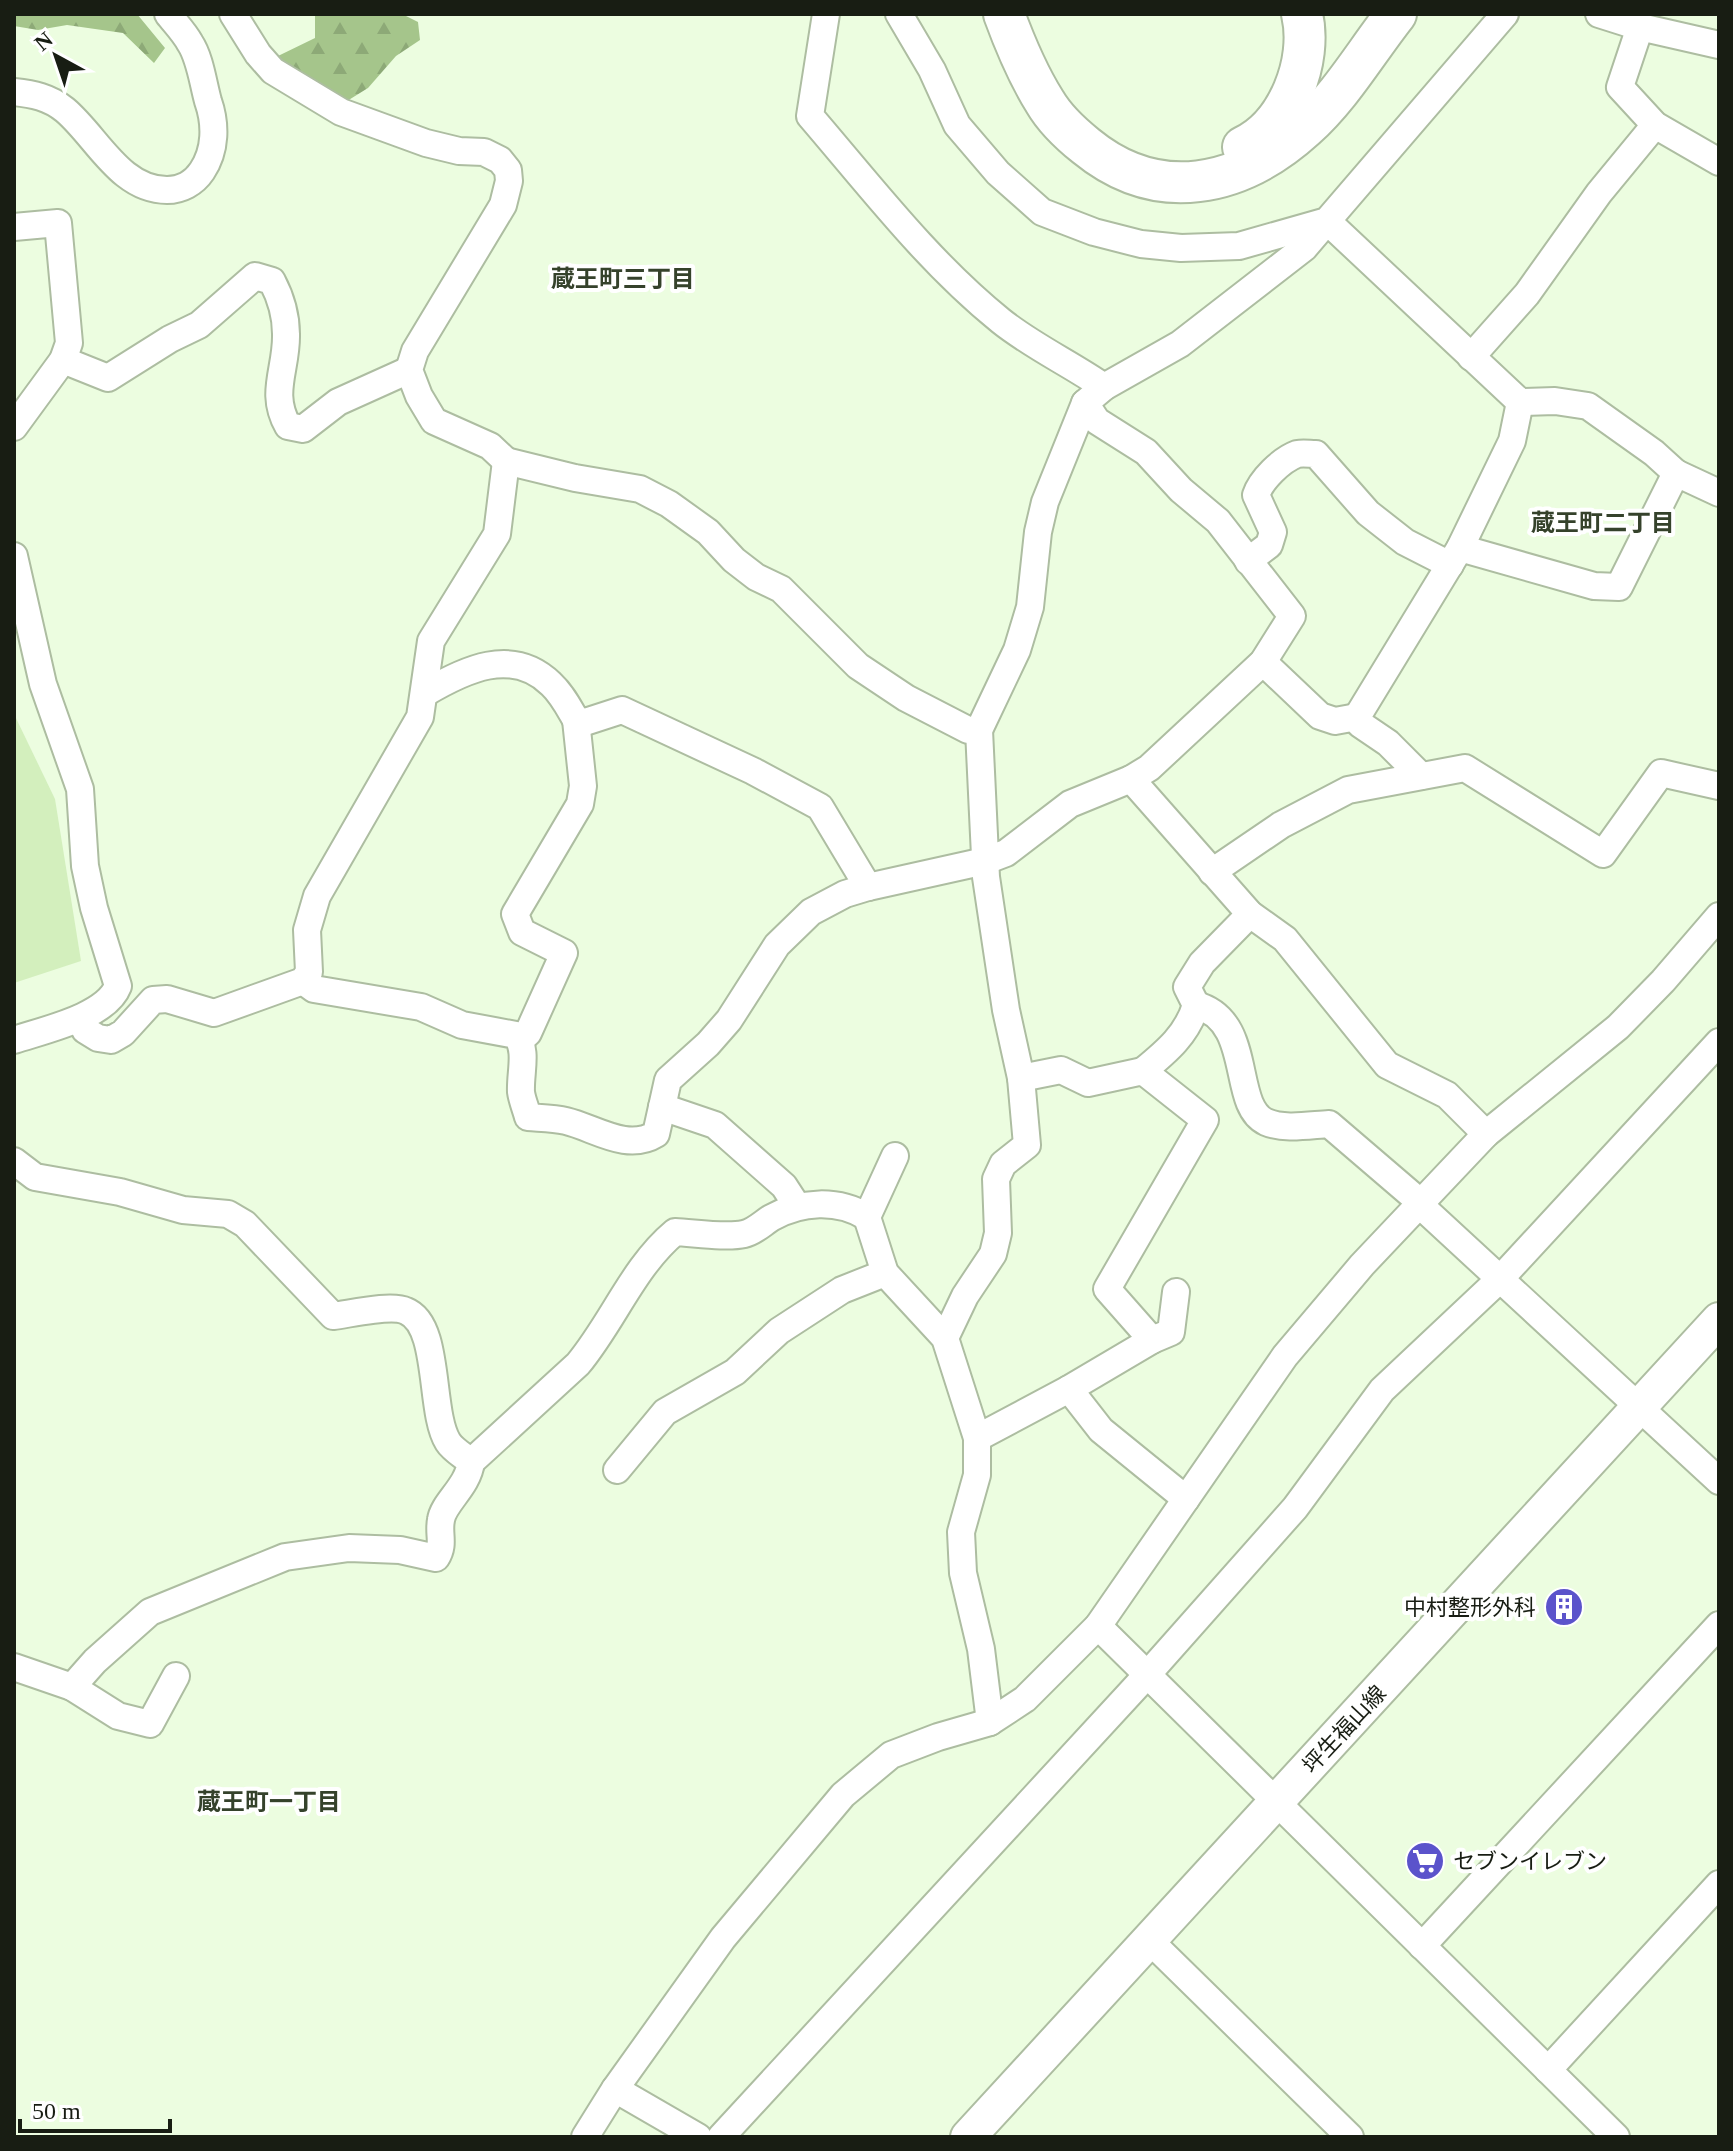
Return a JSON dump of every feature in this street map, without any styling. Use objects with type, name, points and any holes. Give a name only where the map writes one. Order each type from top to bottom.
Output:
[{"type":"highway","points":[[1004,14],[1045,104],[1071,133],[1101,158],[1129,172],[1158,182],[1187,184],[1220,178],[1265,159],[1306,128],[1332,99],[1396,14]]},
{"type":"highway","points":[[1025,14],[1062,91],[1111,143],[1162,163],[1188,165],[1216,160],[1253,142],[1281,114],[1304,56],[1302,14]]},
{"type":"main road","name":"坪生福山線","points":[[968,2137],[1719,1320]]},
{"type":"street","points":[[14,92],[40,95],[64,110],[138,184],[159,190],[177,190],[197,179],[207,163],[213,149],[212,113],[192,44],[168,14]]},
{"type":"street","points":[[233,14],[258,54],[273,71],[341,112],[426,143],[459,151],[484,152],[500,160],[508,170],[509,181],[503,205],[415,351],[409,370],[419,396],[434,421],[490,446],[506,461],[575,478],[640,489],[669,504],[708,532],[734,560],[756,577],[781,589],[858,666],[906,698],[968,730],[979,730]]},
{"type":"street","points":[[303,981],[314,989],[421,1007],[462,1025],[516,1035],[523,1056],[521,1094],[528,1117],[566,1121],[600,1136],[644,1141],[656,1134],[668,1080],[729,1020],[777,945],[811,912],[845,894],[868,887],[985,861],[1006,853],[1070,804],[1131,779],[1149,768],[1263,662],[1292,616],[1218,521],[1181,490],[1146,452],[1097,421],[1094,395],[1003,323],[927,252],[810,116],[826,14]]},
{"type":"street","points":[[899,14],[932,70],[957,125],[998,173],[1042,212],[1094,232],[1129,241],[1181,248],[1239,246],[1327,221]]},
{"type":"street","points":[[945,1338],[965,1296],[993,1254],[998,1233],[996,1179],[1003,1164],[1027,1145],[1021,1078],[1006,1010],[985,861],[979,730],[1017,650],[1030,607],[1038,532],[1045,502],[1094,395],[1180,344],[1304,248],[1505,14]]},
{"type":"street","points":[[1599,14],[1719,45]]},
{"type":"street","points":[[1640,27],[1620,87],[1655,125],[1719,162]]},
{"type":"street","points":[[1471,357],[1527,294],[1599,193],[1655,125]]},
{"type":"street","points":[[1327,221],[1520,402],[1555,401],[1588,406],[1654,453],[1676,473],[1719,493]]},
{"type":"street","points":[[14,227],[58,223],[69,343],[63,360],[14,427]]},
{"type":"street","points":[[63,360],[108,378],[170,339],[199,325],[255,276],[272,281],[283,300],[287,336],[278,395],[279,411],[288,426],[303,429],[338,402],[409,370]]},
{"type":"street","points":[[1263,662],[1320,716],[1335,721],[1357,717],[1455,556],[1512,441],[1520,402]]},
{"type":"street","points":[[1248,561],[1269,545],[1273,532],[1256,495],[1259,486],[1286,460],[1299,453],[1316,454],[1368,513],[1405,542],[1594,586],[1619,587],[1676,473]]},
{"type":"street","points":[[83,1024],[98,1038],[111,1040],[123,1033],[153,1000],[167,999],[214,1013],[303,981],[309,972],[307,930],[317,896],[420,717],[431,641],[497,534],[506,461]]},
{"type":"street","points":[[14,556],[20,617],[80,789],[85,866],[94,908],[118,986],[114,997],[83,1024],[14,1058]]},
{"type":"street","points":[[425,693],[461,672],[480,666],[498,664],[524,667],[553,686],[576,720],[583,786],[580,804],[515,914],[522,932],[564,953],[528,1033],[520,1040]]},
{"type":"street","points":[[576,720],[585,722],[622,710],[753,771],[820,807],[868,887]]},
{"type":"street","points":[[1357,717],[1360,724],[1388,743],[1421,776]]},
{"type":"street","points":[[1212,872],[1281,825],[1348,790],[1465,768],[1603,854],[1661,773],[1719,786]]},
{"type":"street","points":[[1131,779],[1250,914],[1285,939],[1387,1065],[1447,1095],[1486,1134]]},
{"type":"street","points":[[1021,1078],[1061,1070],[1088,1083],[1143,1071],[1172,1047],[1192,1020],[1196,1005],[1187,987],[1202,963],[1250,914]]},
{"type":"street","points":[[585,2137],[615,2089],[723,1938],[843,1795],[891,1755],[990,1722],[1025,1699],[1098,1626],[1285,1356],[1362,1265],[1486,1134],[1618,1027],[1719,916]]},
{"type":"street","points":[[1196,1005],[1206,1008],[1231,1031],[1253,1111],[1265,1122],[1280,1126],[1329,1124],[1413,1196],[1719,1481]]},
{"type":"street","points":[[14,1040],[83,1024]]},
{"type":"street","points":[[721,2137],[1146,1676],[1295,1508],[1382,1390],[1501,1278],[1719,1042]]},
{"type":"street","points":[[1143,1071],[1205,1120],[1107,1289],[1152,1340]]},
{"type":"street","points":[[662,1107],[715,1125],[784,1186],[797,1206]]},
{"type":"street","points":[[867,1217],[895,1156]]},
{"type":"street","points":[[14,1161],[35,1177],[120,1192],[183,1210],[228,1214],[245,1224],[333,1316],[391,1309],[407,1311],[421,1324],[429,1345],[439,1418],[449,1443],[471,1462]]},
{"type":"street","points":[[72,1687],[95,1661],[150,1612],[285,1557],[349,1548],[400,1550],[436,1558],[442,1549],[440,1517],[470,1474],[471,1462],[578,1364],[655,1249],[675,1232],[746,1234],[797,1206],[826,1205],[852,1208],[867,1217],[885,1273],[945,1338],[977,1438],[977,1475],[961,1532],[963,1573],[981,1649],[990,1722]]},
{"type":"street","points":[[617,1470],[665,1412],[735,1372],[779,1331],[842,1290],[885,1273]]},
{"type":"street","points":[[977,1438],[1171,1332],[1176,1292]]},
{"type":"street","points":[[1069,1389],[1101,1430],[1186,1499]]},
{"type":"street","points":[[1422,1946],[1719,1625]]},
{"type":"street","points":[[1098,1626],[1616,2137]]},
{"type":"street","points":[[14,1667],[72,1687],[118,1716],[150,1724],[176,1676]]},
{"type":"street","points":[[1548,2070],[1719,1884]]},
{"type":"street","points":[[1149,1940],[1350,2137]]},
{"type":"street","points":[[615,2089],[698,2137]]},
{"type":"green space","points":[[14,14],[137,14],[165,48],[154,63],[123,33],[67,25],[38,30],[14,26]]},
{"type":"green space","points":[[315,14],[402,14],[418,22],[420,40],[396,56],[368,88],[339,106],[294,81],[278,56],[315,38]]},
{"type":"green space","points":[[14,714],[55,799],[81,961],[14,983]]},
{"type":"place","name":"中村整形外科","points":[[1564,1607]]},
{"type":"place","name":"セブンイレブン","points":[[1425,1861]]},
{"type":"district","name":"蔵王町三丁目","points":[[623,279]]},
{"type":"district","name":"蔵王町二丁目","points":[[1603,523]]},
{"type":"district","name":"蔵王町一丁目","points":[[269,1802]]}]
